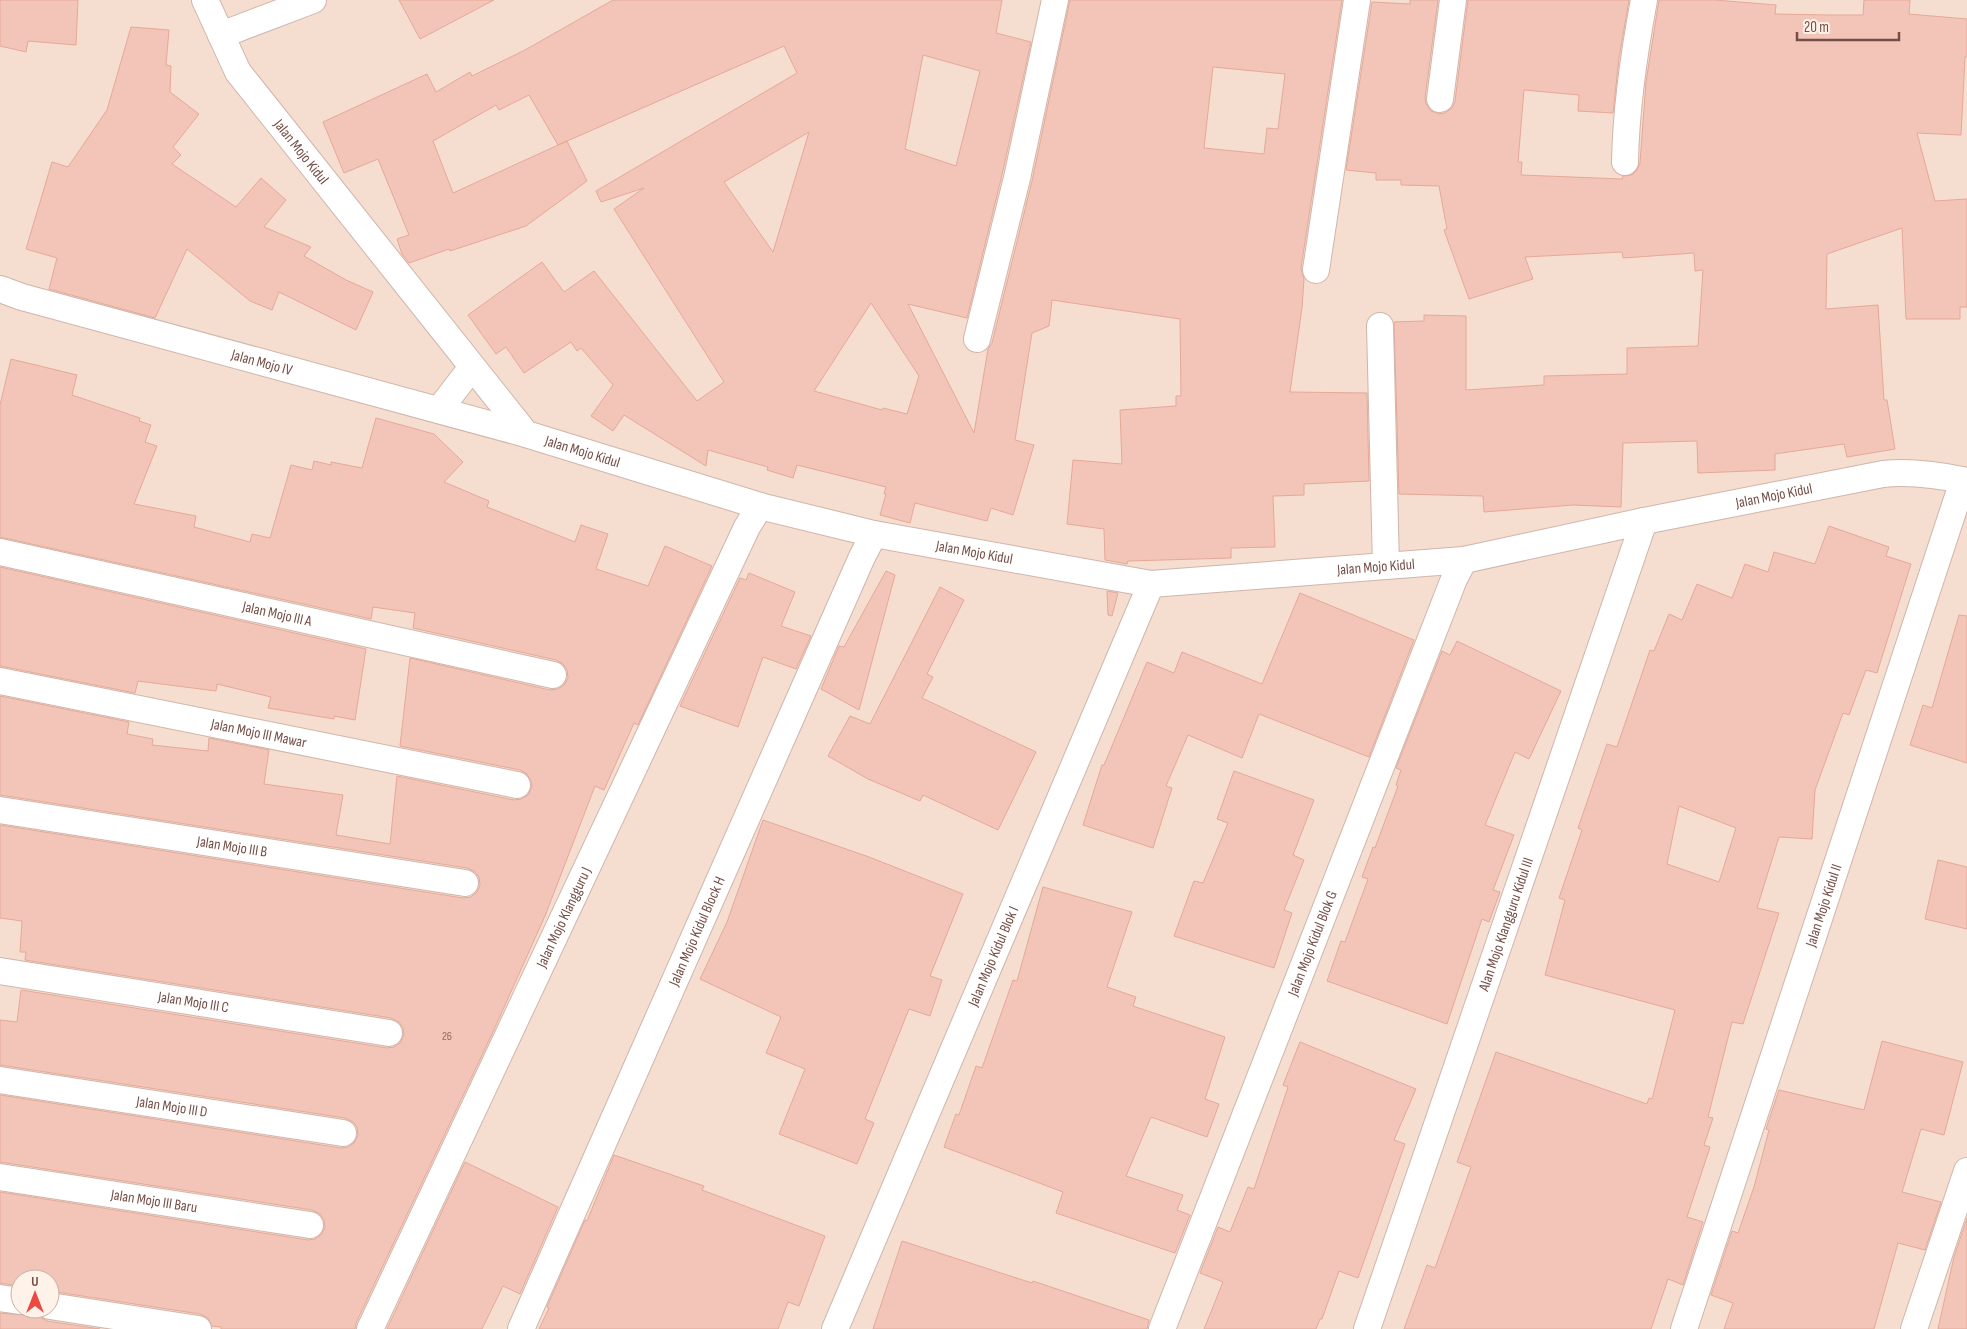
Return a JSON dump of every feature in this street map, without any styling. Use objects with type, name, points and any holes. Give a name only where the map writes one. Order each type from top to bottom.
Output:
[{"type":"street","name":"Jalan Mojo Kidul","points":[[205,0],[238,72],[526,434],[760,506],[874,534],[1151,584],[1464,560],[1644,521],[1883,474],[1904,472],[1930,474],[1965,481]]},
{"type":"street","points":[[221,35],[313,0]]},
{"type":"street","points":[[977,339],[1016,178],[1055,0]]},
{"type":"street","points":[[1316,270],[1357,0]]},
{"type":"street","points":[[1440,99],[1453,0]]},
{"type":"street","points":[[1626,162],[1626,132],[1644,0]]},
{"type":"street","name":"Jalan Mojo IV","points":[[0,289],[32,300],[526,434]]},
{"type":"street","points":[[1380,326],[1386,566]]},
{"type":"street","points":[[439,410],[472,366]]},
{"type":"street","name":"Jalan Mojo Kidul II","points":[[1684,1329],[1965,481]]},
{"type":"street","name":"Jalan Mojo Klangguru J","points":[[370,1329],[747,527],[760,506]]},
{"type":"street","name":"Alan Mojo Klangguru Kidul III","points":[[1367,1329],[1644,521]]},
{"type":"street","name":"Jalan Mojo Kidul Block H","points":[[521,1329],[874,534]]},
{"type":"street","name":"Jalan Mojo III A","points":[[0,552],[553,676]]},
{"type":"street","name":"Jalan Mojo Kidul Blok G","points":[[1162,1329],[1454,578],[1464,560]]},
{"type":"street","name":"Jalan Mojo Kidul Blok I","points":[[835,1329],[1151,584]]},
{"type":"street","name":"Jalan Mojo III Mawar","points":[[0,681],[517,786]]},
{"type":"street","name":"Jalan Mojo III B","points":[[0,810],[465,883]]},
{"type":"street","name":"Jalan Mojo III C","points":[[0,970],[389,1033]]},
{"type":"street","name":"Jalan Mojo III D","points":[[0,1080],[343,1133]]},
{"type":"street","points":[[1914,1329],[1967,1171]]},
{"type":"street","name":"Jalan Mojo III Baru","points":[[0,1177],[310,1225]]},
{"type":"street","points":[[60,1308],[198,1329]]},
{"type":"shaded area","points":[[0,0],[1967,0],[1967,1329],[0,1329]]},
{"type":"building","points":[[0,0],[78,0],[76,45],[28,41],[26,52],[0,46]]},
{"type":"building","points":[[399,0],[494,0],[420,39]]},
{"type":"building","points":[[613,0],[1002,0],[996,33],[1031,42],[1002,175],[967,318],[908,304],[974,433],[988,349],[992,343],[1032,181],[1070,0],[1342,0],[1301,268],[1304,279],[1302,308],[1290,392],[1367,393],[1369,481],[1304,484],[1304,495],[1273,496],[1275,547],[1231,548],[1231,558],[1128,561],[1127,564],[1105,560],[1104,529],[1067,524],[1073,460],[1122,464],[1120,410],[1176,406],[1176,396],[1181,396],[1180,319],[1052,300],[1049,326],[1032,333],[1015,440],[1034,445],[1013,515],[991,508],[987,521],[915,503],[910,523],[880,515],[886,487],[797,465],[793,478],[767,470],[768,467],[708,450],[706,466],[624,415],[613,431],[591,416],[613,385],[581,348],[577,351],[571,342],[524,373],[506,347],[496,354],[468,315],[542,262],[564,292],[594,271],[697,401],[724,382],[614,209],[644,188],[601,202],[596,191],[797,73],[784,46],[567,141],[587,181],[526,226],[409,263],[402,254],[397,239],[409,235],[378,159],[344,173],[323,122],[427,74],[436,92],[470,72],[472,76],[525,50]],"holes":[[[923,55],[980,71],[956,166],[905,149]],[[1213,67],[1285,74],[1278,129],[1267,128],[1264,154],[1204,148]],[[529,95],[558,145],[453,193],[433,141],[496,105],[499,110]],[[809,132],[773,252],[724,182]],[[871,303],[919,376],[907,414],[883,408],[882,410],[814,391]]]},
{"type":"building","points":[[1410,0],[1438,0],[1425,98],[1426,104],[1431,111],[1439,114],[1445,113],[1452,108],[1455,101],[1468,0],[1629,0],[1619,58],[1613,113],[1578,111],[1579,95],[1524,90],[1518,162],[1522,162],[1521,175],[1622,179],[1623,176],[1632,175],[1640,163],[1646,82],[1659,0],[1715,0],[1776,5],[1775,14],[1863,15],[1864,0],[1910,0],[1909,14],[1967,19],[1967,57],[1965,57],[1961,135],[1917,133],[1935,201],[1967,199],[1967,307],[1960,307],[1960,319],[1906,319],[1902,228],[1827,254],[1826,309],[1878,305],[1884,400],[1887,400],[1895,449],[1847,457],[1844,444],[1775,454],[1775,470],[1698,473],[1697,441],[1623,443],[1621,507],[1573,505],[1484,512],[1483,496],[1399,494],[1394,322],[1424,321],[1424,315],[1466,316],[1466,390],[1544,385],[1544,376],[1627,374],[1627,348],[1698,346],[1703,270],[1695,271],[1694,253],[1623,258],[1622,252],[1525,257],[1533,279],[1469,299],[1444,230],[1447,229],[1439,186],[1401,185],[1401,180],[1376,180],[1376,173],[1346,170],[1372,2],[1410,4]]},
{"type":"building","points":[[131,27],[169,30],[166,65],[171,66],[170,92],[199,114],[173,147],[181,155],[172,164],[236,207],[261,178],[286,200],[264,227],[311,247],[304,256],[346,280],[373,292],[356,330],[279,292],[272,310],[250,301],[187,249],[155,318],[49,289],[57,258],[26,249],[52,162],[68,167],[107,110]]},
{"type":"building","points":[[11,359],[77,375],[72,395],[140,418],[139,421],[151,425],[145,442],[157,446],[134,504],[196,516],[194,527],[250,542],[252,534],[270,538],[291,465],[312,470],[314,461],[331,465],[331,462],[362,468],[376,418],[434,434],[463,462],[444,482],[489,501],[487,507],[575,542],[581,525],[608,534],[596,569],[648,586],[665,546],[712,566],[638,725],[634,723],[604,790],[595,786],[545,916],[492,1034],[356,1323],[355,1329],[221,1329],[221,1327],[212,1326],[208,1318],[200,1314],[60,1293],[60,1269],[10,1269],[10,1284],[0,1283],[0,1192],[308,1240],[315,1239],[321,1235],[325,1227],[324,1220],[320,1214],[312,1210],[0,1162],[0,1095],[341,1148],[348,1147],[354,1143],[358,1135],[357,1127],[353,1122],[345,1118],[0,1065],[0,1020],[17,1022],[21,990],[387,1048],[394,1047],[400,1043],[404,1035],[403,1028],[399,1022],[391,1018],[25,960],[26,952],[20,952],[22,921],[0,918],[0,825],[463,898],[471,897],[477,892],[480,885],[479,877],[474,871],[467,868],[0,795],[0,696],[129,722],[127,734],[153,739],[152,745],[208,751],[209,738],[269,750],[264,784],[343,795],[336,835],[390,844],[397,776],[514,800],[528,795],[532,787],[527,774],[520,770],[400,746],[410,658],[550,690],[558,689],[564,685],[568,678],[567,670],[563,664],[556,660],[413,628],[415,613],[373,607],[371,619],[0,537],[0,405]]},
{"type":"building","points":[[1829,526],[1889,547],[1886,556],[1911,564],[1877,673],[1866,670],[1849,715],[1843,713],[1815,790],[1812,839],[1779,837],[1757,908],[1779,913],[1743,1024],[1732,1022],[1708,1117],[1713,1118],[1704,1145],[1710,1147],[1687,1217],[1703,1222],[1683,1285],[1668,1279],[1651,1329],[1404,1329],[1427,1265],[1435,1268],[1471,1167],[1457,1162],[1496,1052],[1647,1104],[1649,1098],[1652,1099],[1675,1010],[1545,975],[1565,900],[1559,898],[1582,830],[1578,828],[1607,744],[1617,747],[1650,650],[1654,651],[1669,614],[1682,620],[1697,584],[1732,598],[1745,564],[1768,572],[1774,552],[1815,564]],"holes":[[[1679,806],[1736,828],[1719,882],[1667,864]]]},
{"type":"building","points":[[0,567],[366,649],[355,720],[334,716],[334,719],[268,708],[271,697],[217,684],[216,691],[138,681],[135,693],[0,666]]},
{"type":"building","points":[[886,571],[895,575],[859,710],[821,689],[839,646],[844,647]]},
{"type":"building","points":[[749,573],[795,592],[781,626],[811,636],[796,669],[763,657],[738,727],[680,706],[740,578],[746,580]]},
{"type":"building","points":[[940,587],[964,600],[927,674],[933,677],[922,698],[1036,752],[998,830],[923,795],[920,801],[868,779],[828,756],[850,716],[870,724]]},
{"type":"building","points":[[1107,591],[1118,593],[1112,616],[1108,615]]},
{"type":"building","points":[[1300,593],[1414,640],[1369,757],[1259,714],[1242,758],[1188,735],[1166,786],[1172,788],[1153,848],[1083,825],[1102,765],[1104,765],[1147,662],[1174,673],[1182,652],[1262,684]]},
{"type":"building","points":[[1959,615],[1967,616],[1967,763],[1910,745],[1923,705],[1932,708]]},
{"type":"building","points":[[1457,641],[1561,691],[1529,759],[1515,752],[1485,825],[1514,835],[1493,890],[1500,892],[1489,922],[1482,919],[1447,1024],[1327,981],[1341,941],[1345,942],[1368,879],[1362,877],[1398,786],[1396,785],[1401,770],[1396,768],[1442,651],[1450,655]]},
{"type":"building","points":[[1234,771],[1314,800],[1293,855],[1304,860],[1284,910],[1292,913],[1274,968],[1174,936],[1194,881],[1203,883],[1228,823],[1217,819]]},
{"type":"building","points":[[763,820],[869,857],[963,894],[930,976],[942,980],[930,1016],[909,1009],[865,1119],[874,1123],[857,1164],[779,1134],[805,1069],[766,1053],[781,1017],[700,979],[727,922]]},
{"type":"building","points":[[1938,860],[1967,867],[1967,929],[1925,919]]},
{"type":"building","points":[[1043,887],[1132,912],[1107,987],[1136,997],[1133,1006],[1225,1037],[1205,1099],[1219,1104],[1207,1137],[1151,1117],[1126,1176],[1183,1195],[1177,1210],[1190,1215],[1175,1253],[1056,1213],[1063,1192],[944,1147],[956,1114],[959,1115],[976,1066],[982,1068],[1013,980],[1017,981]]},
{"type":"building","points":[[1882,1041],[1963,1062],[1944,1135],[1921,1129],[1902,1192],[1941,1202],[1925,1250],[1898,1243],[1874,1329],[1724,1329],[1733,1303],[1711,1295],[1732,1231],[1738,1233],[1754,1187],[1769,1130],[1766,1129],[1779,1090],[1864,1110]]},
{"type":"building","points":[[1300,1042],[1416,1089],[1394,1140],[1405,1144],[1358,1278],[1339,1271],[1322,1319],[1320,1319],[1316,1329],[1204,1329],[1223,1282],[1200,1273],[1218,1227],[1230,1232],[1248,1187],[1254,1189],[1288,1087],[1283,1085]]},
{"type":"building","points":[[614,1155],[704,1186],[702,1190],[825,1236],[799,1306],[788,1302],[778,1329],[539,1329]]},
{"type":"building","points":[[465,1162],[558,1207],[520,1294],[503,1286],[482,1329],[387,1329]]},
{"type":"building","points":[[1967,1218],[1967,1329],[1938,1329],[1954,1257]]},
{"type":"building","points":[[902,1241],[1032,1283],[1033,1281],[1149,1320],[1147,1329],[873,1329]]},
{"type":"building","points":[[0,1313],[10,1314],[10,1319],[44,1319],[100,1329],[0,1329]]}]
